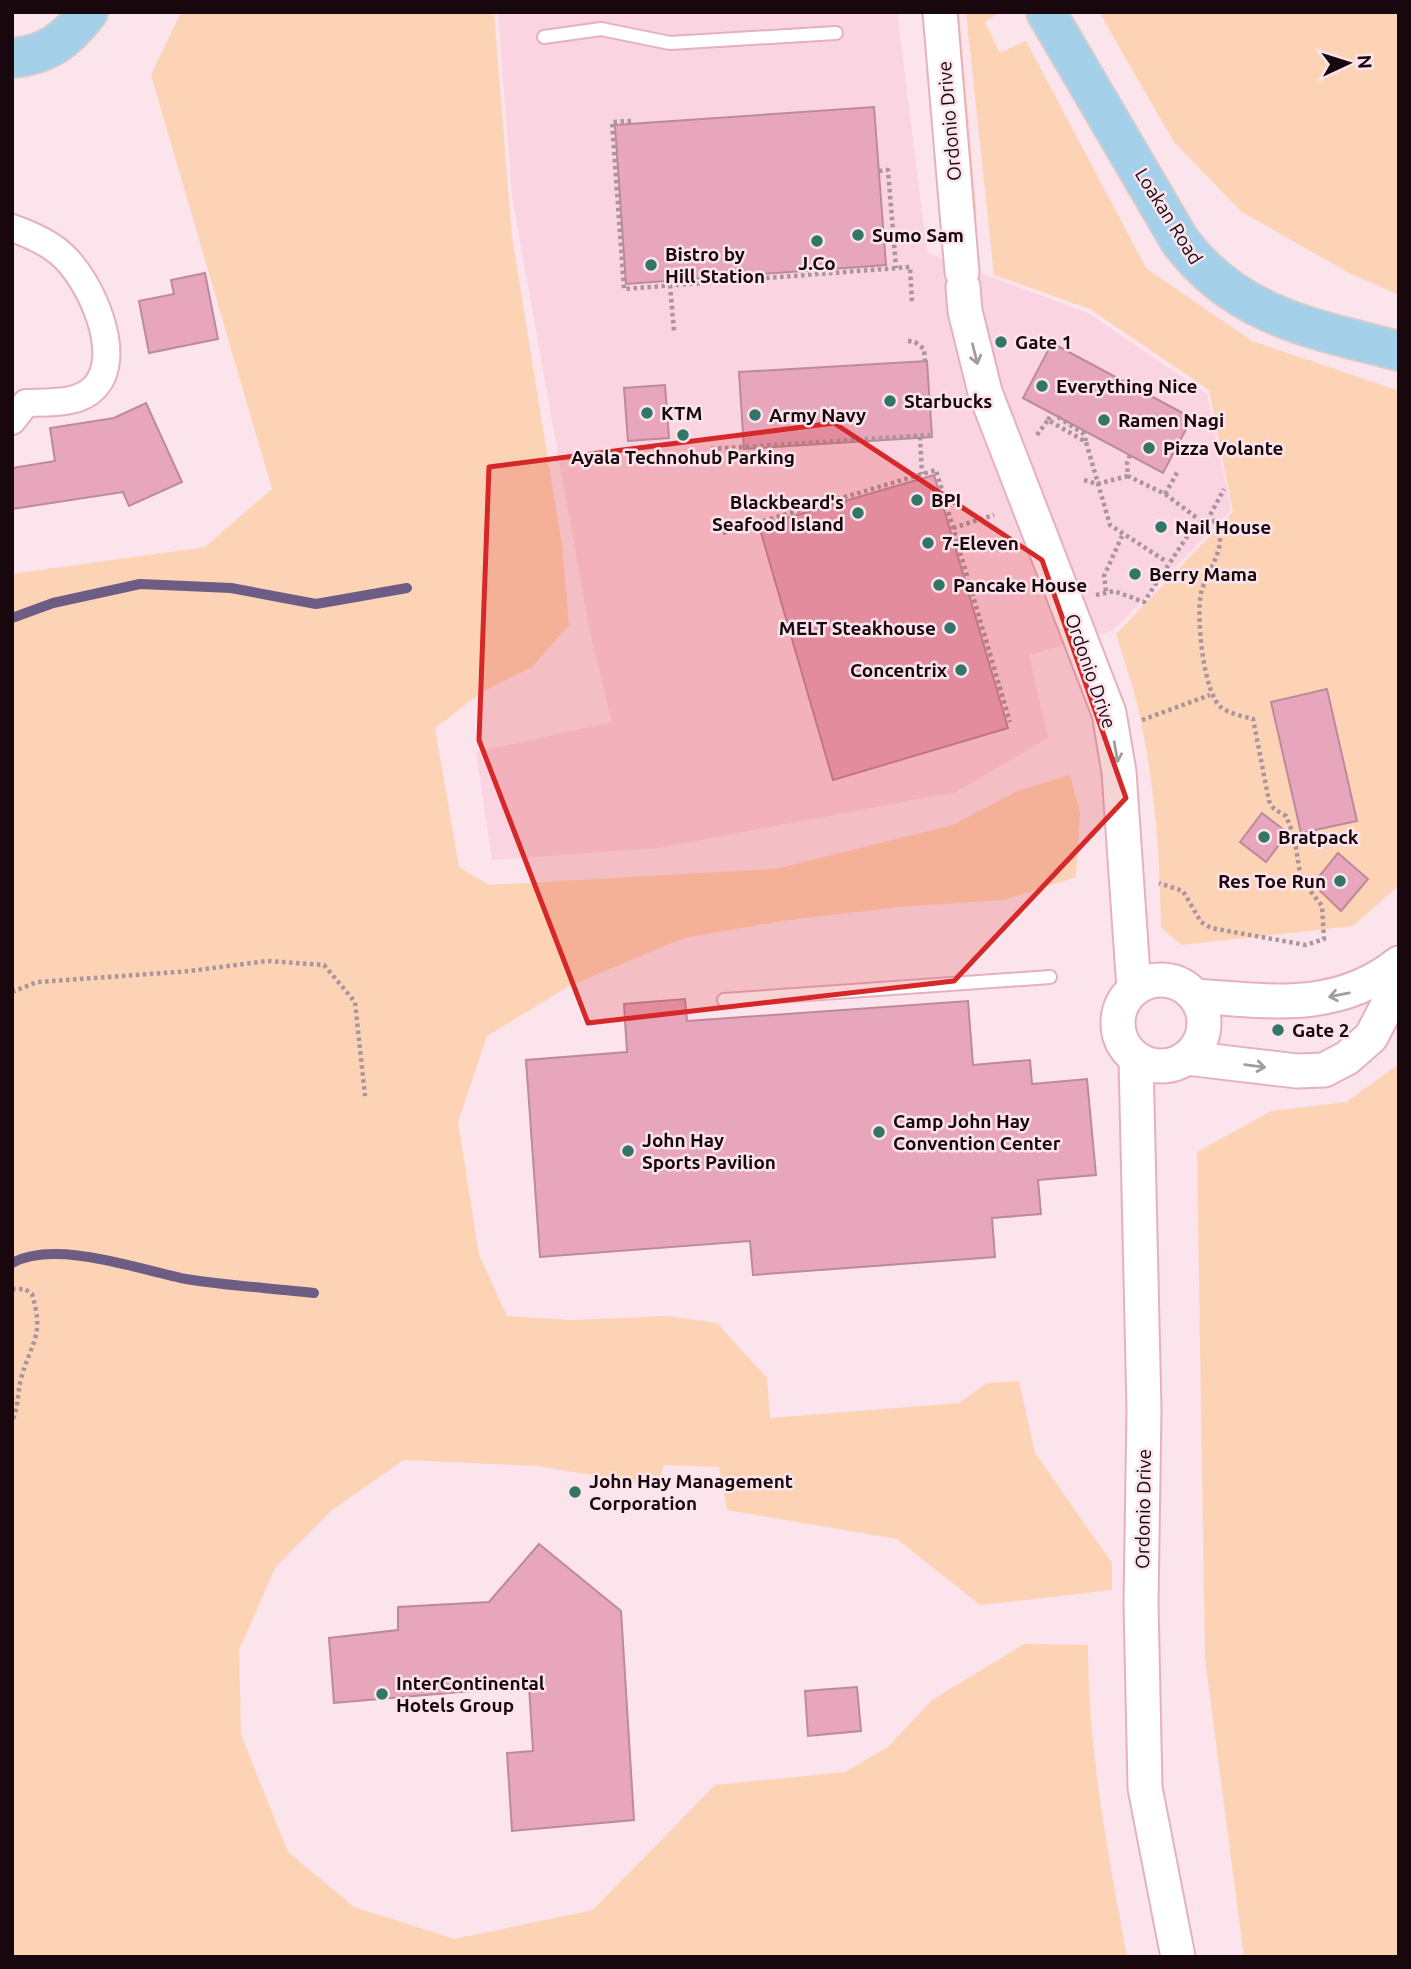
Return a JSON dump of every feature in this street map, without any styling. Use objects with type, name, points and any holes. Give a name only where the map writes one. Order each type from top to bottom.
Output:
[{"type":"main road","points":[[12,58],[50,50],[66,39],[88,12]]},
{"type":"main road","name":"Loakan Road","points":[[1046,12],[1180,241],[1201,268],[1231,293],[1275,316],[1330,335],[1399,351]]},
{"type":"street","name":"Ordonio Drive","points":[[940,12],[965,311],[985,392],[1109,713],[1119,772],[1134,989],[1124,999],[1118,1025],[1120,1038],[1136,1059],[1144,1410],[1141,1603],[1145,1788],[1178,1957]]},
{"type":"street","points":[[12,228],[36,236],[61,254],[96,305],[106,344],[104,368],[93,389],[68,401],[26,403],[12,421]]},
{"type":"street","points":[[1195,996],[1274,1002],[1315,999],[1354,992],[1379,979],[1399,963]]},
{"type":"street","points":[[1134,989],[1158,979],[1172,981],[1195,996],[1202,1008],[1204,1022],[1202,1036],[1187,1058]]},
{"type":"street","points":[[1136,1059],[1162,1066],[1187,1058],[1297,1071],[1324,1070],[1348,1058],[1371,1037],[1399,983]]},
{"type":"lane","points":[[544,37],[601,29],[670,43],[836,33]]},
{"type":"lane","points":[[724,1000],[1050,977]]},
{"type":"path","points":[[631,121],[612,122],[624,289],[910,267],[912,302]]},
{"type":"path","points":[[879,171],[888,170],[896,268]]},
{"type":"path","points":[[670,285],[674,331]]},
{"type":"path","points":[[908,341],[915,342],[924,349],[925,361]]},
{"type":"path","points":[[1035,439],[1048,420],[1055,415],[1084,434],[1107,519],[1122,536],[1167,562]]},
{"type":"path","points":[[1048,420],[1086,442]]},
{"type":"path","points":[[711,449],[930,435]]},
{"type":"path","points":[[920,438],[922,474]]},
{"type":"path","points":[[1128,476],[1127,463],[1130,455]]},
{"type":"path","points":[[723,533],[936,470],[1010,722]]},
{"type":"path","points":[[1165,494],[1178,471]]},
{"type":"path","points":[[1084,480],[1097,484],[1128,476],[1165,494],[1204,521]]},
{"type":"path","points":[[1204,521],[1224,489]]},
{"type":"path","points":[[953,528],[993,515]]},
{"type":"path","points":[[1088,599],[1106,591],[1144,602],[1167,562],[1176,555],[1196,523],[1215,522],[1220,539],[1218,554],[1201,593],[1198,621],[1210,695],[1222,709],[1253,719],[1269,801],[1286,816],[1294,836],[1301,879],[1322,906],[1324,939],[1306,945],[1211,928],[1201,922],[1183,891],[1172,885],[1151,882]]},
{"type":"path","points":[[1106,591],[1105,572],[1122,536]]},
{"type":"path","points":[[1131,724],[1210,695]]},
{"type":"path","points":[[12,992],[37,982],[190,971],[267,961],[324,965],[355,1002],[365,1096]]},
{"type":"path","points":[[12,1289],[25,1289],[32,1294],[39,1319],[36,1343],[22,1374],[20,1401],[12,1421]]},
{"type":"highlighted area","points":[[834,423],[1042,560],[1126,798],[954,981],[588,1023],[479,740],[489,467]]},
{"type":"shaded area","points":[[181,12],[494,12],[512,237],[562,546],[569,625],[532,667],[482,692],[435,728],[459,867],[489,885],[775,869],[953,825],[1017,791],[1070,775],[1080,813],[1076,877],[1003,900],[897,907],[782,921],[684,938],[569,986],[487,1036],[458,1122],[479,1255],[507,1316],[571,1320],[668,1316],[717,1323],[767,1378],[770,1418],[959,1403],[987,1383],[1019,1381],[1035,1453],[1112,1563],[1112,1590],[980,1605],[897,1539],[727,1510],[719,1467],[664,1465],[657,1486],[537,1466],[404,1460],[332,1510],[275,1568],[239,1650],[241,1735],[288,1852],[354,1907],[455,1939],[593,1910],[715,1785],[845,1772],[888,1747],[932,1700],[1024,1644],[1088,1645],[1095,1763],[1127,1957],[12,1957],[12,574],[205,547],[272,489],[151,75]]},
{"type":"shaded area","points":[[498,12],[897,12],[927,253],[1088,313],[1207,394],[1231,510],[1114,630],[1029,655],[1048,738],[956,792],[658,848],[492,860],[476,752],[612,722],[590,633],[512,196]]},
{"type":"shaded area","points":[[955,12],[959,12],[977,218],[975,216]]},
{"type":"shaded area","points":[[966,12],[1000,12],[985,22],[1000,53],[1026,41],[1146,268],[1252,341],[1399,391],[1399,885],[1353,926],[1181,945],[1161,927],[1153,795],[1135,696],[1116,634],[1233,512],[1209,390],[1090,309],[994,275]]},
{"type":"shaded area","points":[[1099,12],[1399,12],[1399,295],[1349,273],[1242,212],[1174,142]]},
{"type":"shaded area","points":[[1399,1064],[1399,1957],[1244,1957],[1205,1659],[1197,1152],[1271,1111],[1346,1102]]},
{"type":"building","points":[[874,107],[886,265],[626,284],[615,125]]},
{"type":"building","points":[[205,273],[218,339],[149,353],[139,301],[174,294],[171,280]]},
{"type":"building","points":[[1052,343],[1192,418],[1163,473],[1023,398]]},
{"type":"building","points":[[927,361],[932,437],[744,449],[739,372]]},
{"type":"building","name":"KTM","points":[[665,385],[669,438],[628,441],[624,388]]},
{"type":"building","points":[[146,403],[182,482],[129,506],[123,492],[12,509],[12,468],[55,461],[50,428],[114,418]]},
{"type":"building","points":[[934,475],[1008,728],[833,780],[759,526]]},
{"type":"building","points":[[1327,689],[1357,821],[1301,833],[1271,702]]},
{"type":"building","name":"Bratpack","points":[[1262,813],[1288,833],[1266,862],[1240,842]]},
{"type":"building","name":"Res Toe Run","points":[[1338,853],[1368,879],[1341,911],[1313,884]]},
{"type":"building","name":"Camp John Hay Convention Center","points":[[685,999],[687,1021],[968,1001],[973,1065],[1030,1060],[1032,1084],[1087,1079],[1096,1175],[1038,1180],[1041,1214],[992,1218],[995,1257],[753,1275],[750,1241],[540,1257],[526,1060],[627,1052],[624,1004]]},
{"type":"building","name":"InterContinental Hotels Group","points":[[539,1544],[621,1611],[634,1820],[512,1831],[507,1753],[533,1751],[529,1686],[334,1703],[329,1638],[398,1630],[398,1607],[489,1602]]},
{"type":"building","points":[[857,1687],[861,1731],[808,1736],[805,1691]]},
{"type":"waterway","points":[[12,618],[53,603],[140,584],[231,588],[316,604],[407,588]]},
{"type":"waterway","points":[[12,1263],[30,1256],[74,1255],[186,1279],[314,1293]]},
{"type":"place","name":"Sumo Sam","points":[[858,235]]},
{"type":"place","name":"J.Co","points":[[817,241]]},
{"type":"place","name":"Bistro by Hill Station","points":[[651,265]]},
{"type":"place","name":"Gate 1","points":[[1001,342]]},
{"type":"place","name":"Everything Nice","points":[[1042,386]]},
{"type":"place","name":"Starbucks","points":[[890,401]]},
{"type":"place","name":"KTM","points":[[647,413]]},
{"type":"place","name":"Army Navy","points":[[755,415]]},
{"type":"place","name":"Ramen Nagi","points":[[1104,420]]},
{"type":"place","name":"Ayala Technohub Parking","points":[[683,435]]},
{"type":"place","name":"Pizza Volante","points":[[1149,448]]},
{"type":"place","name":"BPI","points":[[917,500]]},
{"type":"place","name":"Blackbeard's Seafood Island","points":[[858,513]]},
{"type":"place","name":"Nail House","points":[[1161,527]]},
{"type":"place","name":"7-Eleven","points":[[928,543]]},
{"type":"place","name":"Berry Mama","points":[[1135,574]]},
{"type":"place","name":"Pancake House","points":[[939,585]]},
{"type":"place","name":"MELT Steakhouse","points":[[950,628]]},
{"type":"place","name":"Concentrix","points":[[961,670]]},
{"type":"place","name":"Bratpack","points":[[1264,837]]},
{"type":"place","name":"Res Toe Run","points":[[1340,881]]},
{"type":"place","name":"Gate 2","points":[[1278,1030]]},
{"type":"place","name":"Camp John Hay Convention Center","points":[[879,1132]]},
{"type":"place","name":"John Hay Sports Pavilion","points":[[628,1151]]},
{"type":"place","name":"John Hay Management Corporation","points":[[575,1492]]},
{"type":"place","name":"InterContinental Hotels Group","points":[[382,1694]]}]
